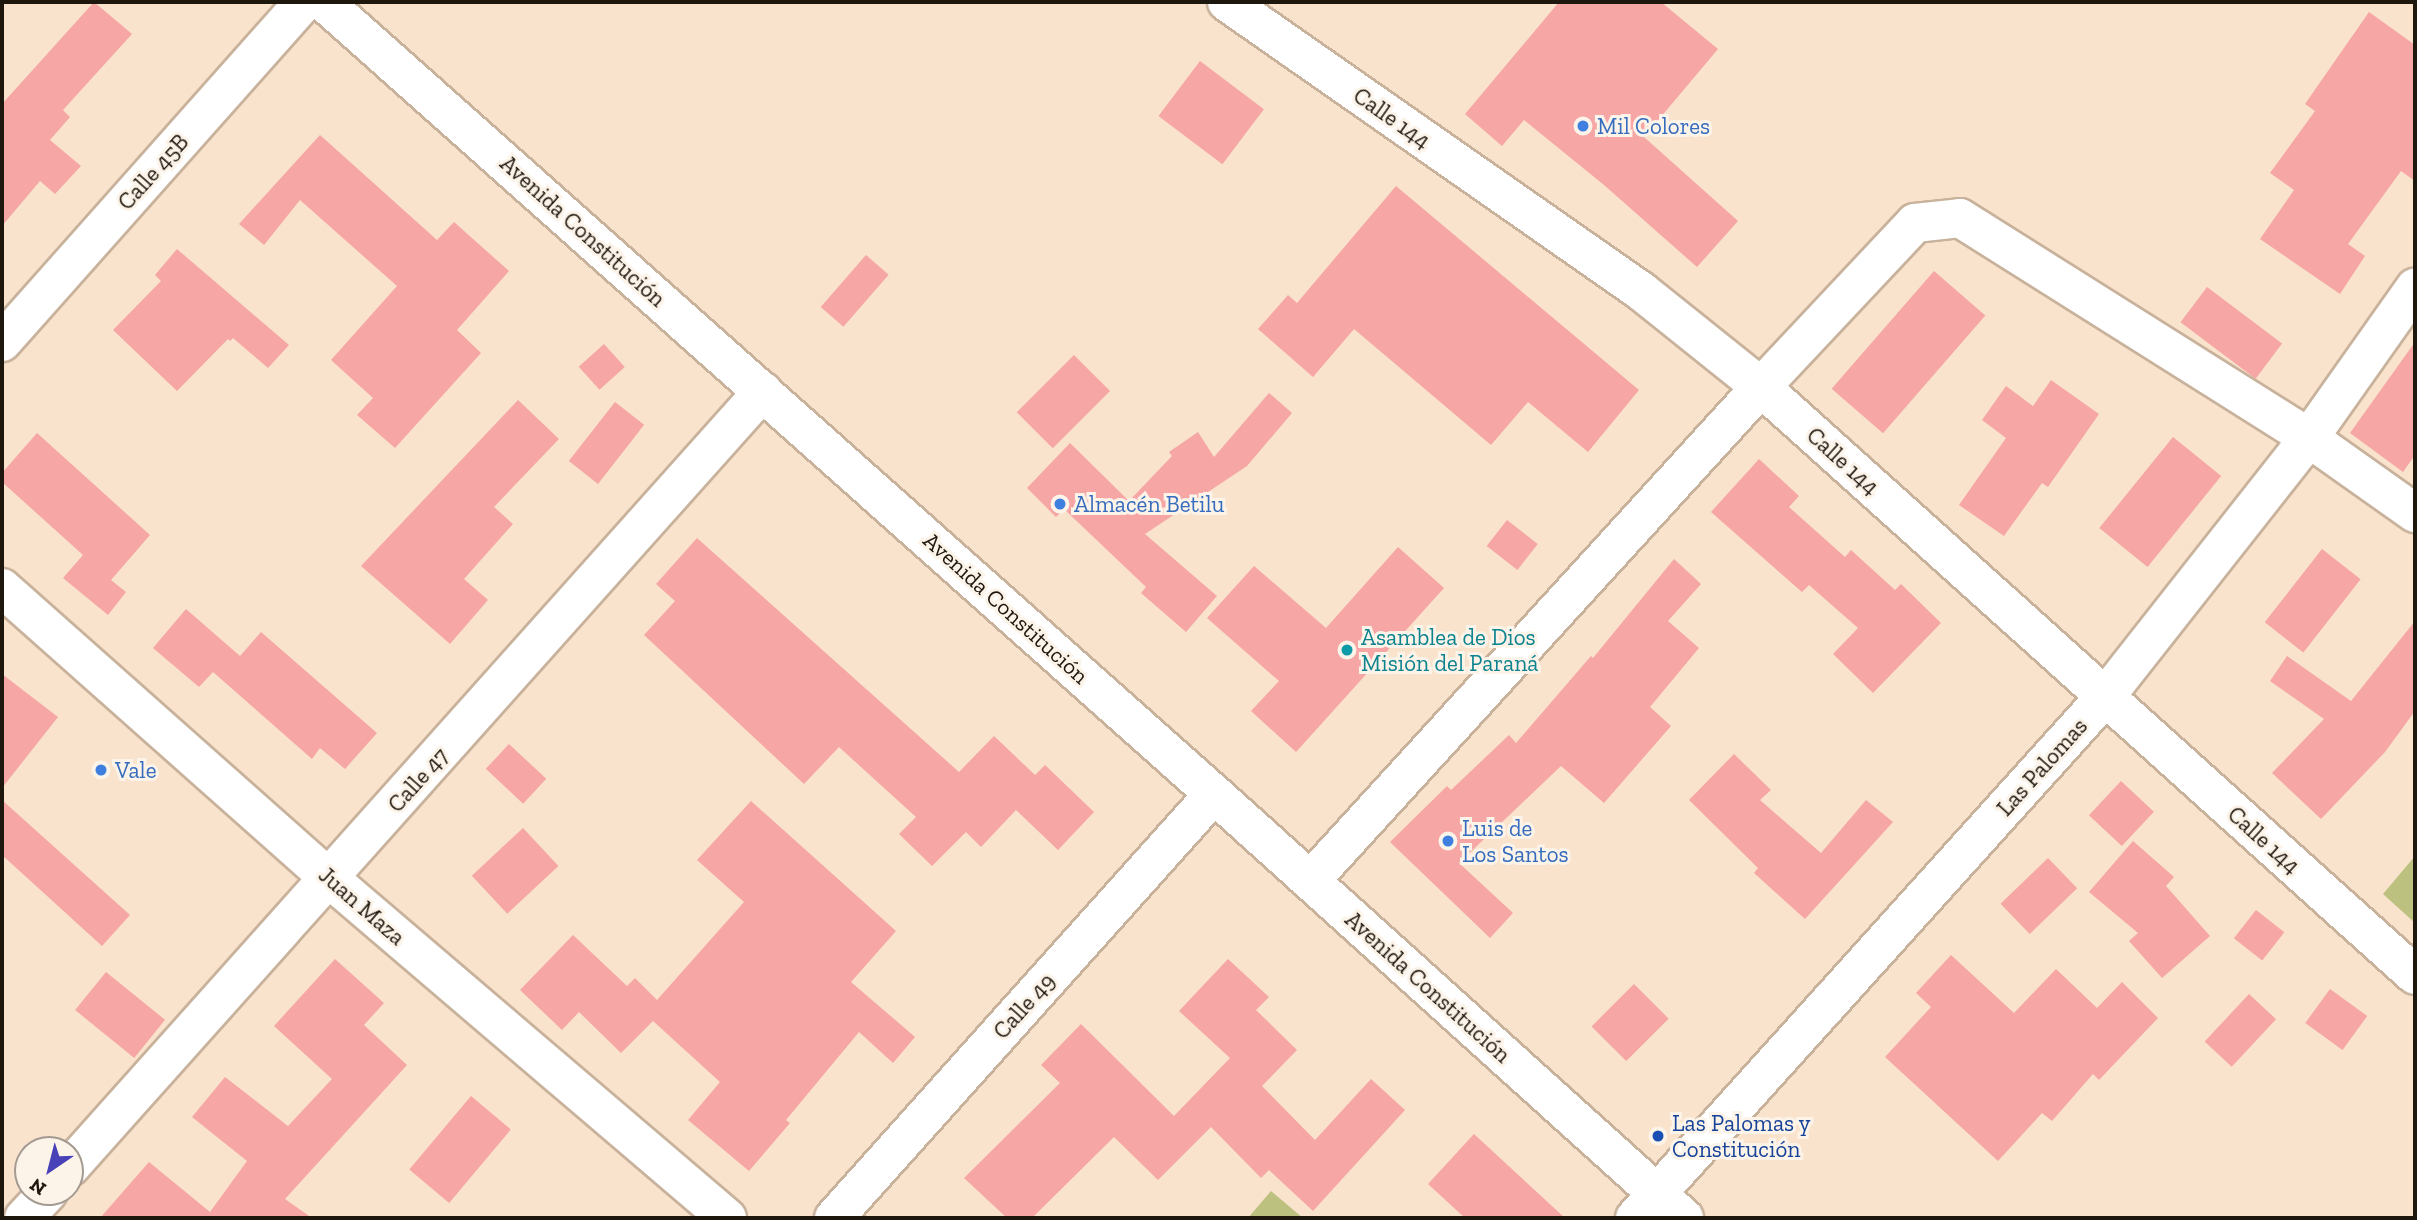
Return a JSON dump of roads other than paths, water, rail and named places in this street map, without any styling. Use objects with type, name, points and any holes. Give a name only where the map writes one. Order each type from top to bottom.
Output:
[{"type":"street","name":"Calle 45B","points":[[2,342],[304,2]]},
{"type":"street","name":"Avenida Constitución","points":[[324,2],[1214,794],[1659,1210]]},
{"type":"street","name":"Calle 144","points":[[1227,2],[1641,291],[1760,387],[2415,975]]},
{"type":"street","points":[[1310,881],[1760,387],[1916,223],[1960,218],[2309,438],[2415,513]]},
{"type":"street","name":"Las Palomas","points":[[1659,1210],[2105,697],[2309,438],[2415,288]]},
{"type":"street","name":"Calle 47","points":[[84,1151],[763,391]]},
{"type":"street","name":"Juan Maza","points":[[2,588],[330,879],[727,1218]]},
{"type":"street","name":"Calle 49","points":[[834,1218],[1214,794]]},
{"type":"place","name":"Mil Colores","points":[[1583,126]]},
{"type":"place","name":"Almacén Betilu","points":[[1060,504]]},
{"type":"place","name":"Asamblea de Dios Misión del Paraná","points":[[1347,650]]},
{"type":"place","name":"Vale","points":[[101,770]]},
{"type":"place","name":"Luis de Los Santos","points":[[1448,841]]},
{"type":"place","name":"Las Palomas y Constitución","points":[[1658,1136]]}]
